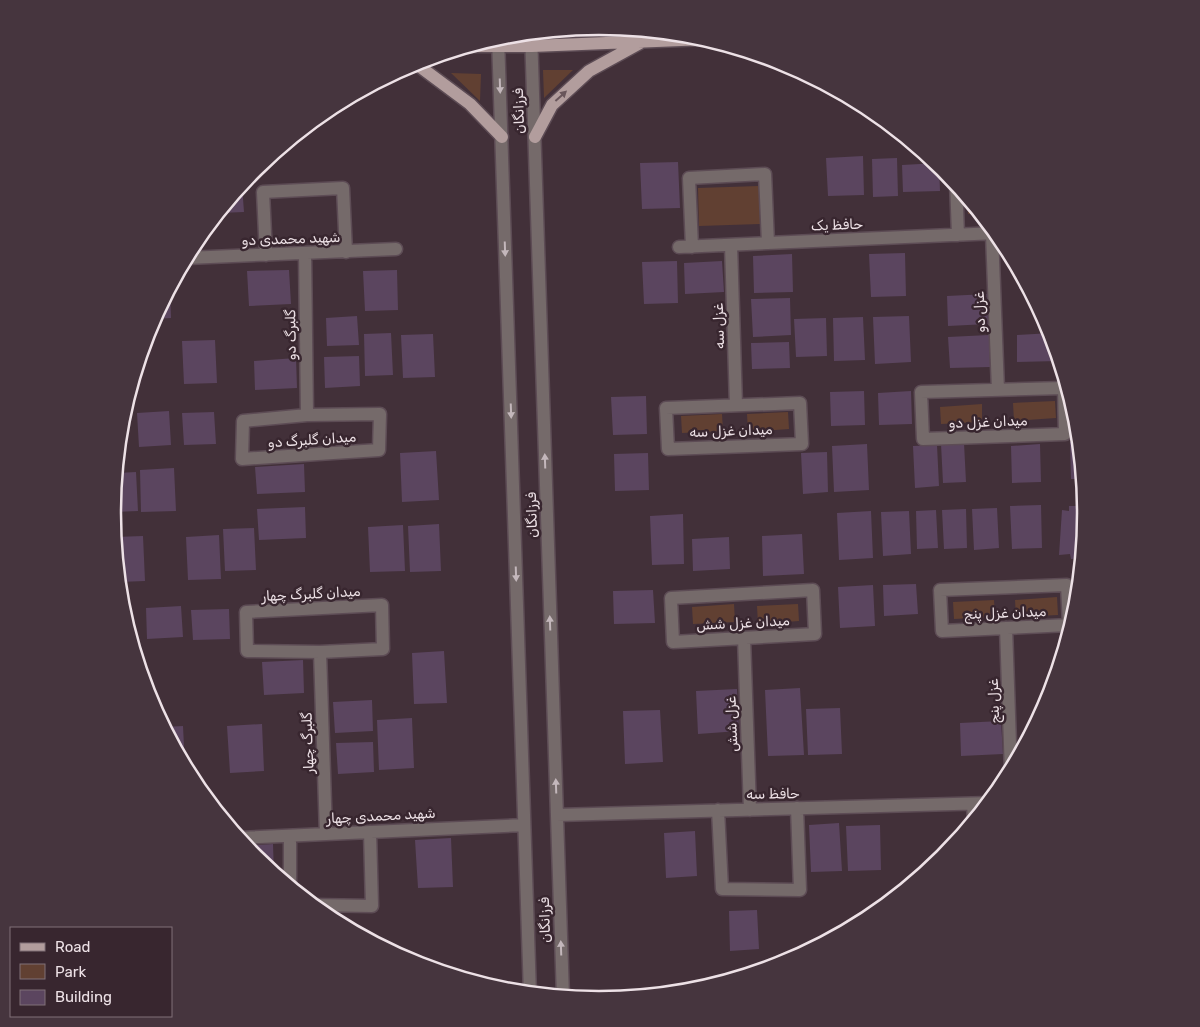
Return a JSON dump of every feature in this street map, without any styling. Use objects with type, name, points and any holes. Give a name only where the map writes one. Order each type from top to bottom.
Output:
[{"type":"main road","points":[[537,39],[669,40]]},
{"type":"main road","points":[[535,137],[552,105],[589,71],[643,41]]},
{"type":"main road","points":[[423,69],[470,104],[502,137]]},
{"type":"street","name":"فرزانگان","points":[[532,40],[562,990]]},
{"type":"street","name":"فرزانگان","points":[[498,46],[530,987]]},
{"type":"street","points":[[692,247],[689,178],[765,174],[768,244]]},
{"type":"street","points":[[266,255],[263,192],[343,188],[346,252]]},
{"type":"street","points":[[956,194],[958,235]]},
{"type":"street","name":"حافظ یک","points":[[679,247],[988,234]]},
{"type":"street","name":"غزل دو","points":[[995,244],[998,390]]},
{"type":"street","name":"غزل سه","points":[[731,245],[736,405]]},
{"type":"street","name":"شهید محمدی دو","points":[[196,258],[396,250]]},
{"type":"street","name":"گلبرگ دو","points":[[305,253],[308,415]]},
{"type":"street","name":"میدان غزل دو","points":[[1061,388],[921,392],[922,439],[1066,434],[1065,401]]},
{"type":"street","name":"میدان غزل سه","points":[[800,403],[802,444],[668,449],[666,408],[736,405],[800,403]]},
{"type":"street","name":"میدان گلبرگ دو","points":[[380,414],[379,450],[242,460],[243,421],[308,415],[380,414]]},
{"type":"street","name":"میدان غزل پنج","points":[[1065,625],[942,631],[940,590],[1067,585],[1068,610]]},
{"type":"street","name":"میدان غزل شش","points":[[813,590],[815,634],[744,638],[673,642],[671,598],[813,590]]},
{"type":"street","name":"میدان گلبرگ چهار","points":[[382,605],[383,649],[320,652],[248,651],[246,612],[382,605]]},
{"type":"street","name":"غزل پنج","points":[[1006,628],[1011,759]]},
{"type":"street","name":"غزل شش","points":[[744,638],[750,810]]},
{"type":"street","name":"گلبرگ چهار","points":[[320,652],[326,834]]},
{"type":"street","points":[[973,804],[973,813]]},
{"type":"street","name":"حافظ سه","points":[[557,815],[981,804]]},
{"type":"street","points":[[718,810],[722,890],[800,890],[797,808]]},
{"type":"street","name":"شهید محمدی چهار","points":[[248,838],[524,825]]},
{"type":"street","points":[[327,906],[372,906],[370,832]]},
{"type":"street","points":[[290,836],[290,877]]},
{"type":"green space","points":[[543,70],[573,70],[544,98]]},
{"type":"green space","points":[[451,73],[481,74],[480,101]]},
{"type":"green space","points":[[759,186],[760,224],[699,226],[698,188]]},
{"type":"green space","points":[[968,207],[973,214],[968,214]]},
{"type":"green space","points":[[1055,401],[1056,418],[1014,421],[1013,403]]},
{"type":"green space","points":[[982,404],[982,422],[941,424],[940,407]]},
{"type":"green space","points":[[788,412],[789,429],[748,432],[747,414]]},
{"type":"green space","points":[[722,414],[723,431],[682,433],[681,416]]},
{"type":"green space","points":[[1057,597],[1058,615],[1016,617],[1015,600]]},
{"type":"green space","points":[[994,600],[995,617],[954,619],[953,602]]},
{"type":"green space","points":[[734,604],[735,622],[693,624],[692,607]]},
{"type":"green space","points":[[798,604],[799,621],[758,624],[757,606]]},
{"type":"building","points":[[863,156],[864,195],[828,196],[826,158]]},
{"type":"building","points":[[897,158],[898,196],[873,197],[872,159]]},
{"type":"building","points":[[678,162],[680,208],[642,209],[640,163]]},
{"type":"building","points":[[926,164],[939,177],[940,191],[903,192],[902,165]]},
{"type":"building","points":[[243,195],[244,212],[228,213]]},
{"type":"building","points":[[905,253],[906,296],[871,297],[869,254]]},
{"type":"building","points":[[792,254],[793,292],[754,293],[753,256]]},
{"type":"building","points":[[677,261],[678,303],[644,304],[642,262]]},
{"type":"building","points":[[722,261],[724,292],[685,294],[684,263]]},
{"type":"building","points":[[289,270],[291,304],[249,306],[247,271]]},
{"type":"building","points":[[397,270],[398,310],[365,311],[363,271]]},
{"type":"building","points":[[987,294],[988,324],[948,326],[947,296]]},
{"type":"building","points":[[790,298],[791,335],[753,337],[751,299]]},
{"type":"building","points":[[170,303],[171,318],[163,318]]},
{"type":"building","points":[[357,316],[359,345],[327,346],[326,318]]},
{"type":"building","points":[[909,316],[911,362],[875,364],[873,317]]},
{"type":"building","points":[[863,317],[865,360],[834,361],[833,318]]},
{"type":"building","points":[[826,318],[827,356],[796,357],[794,319]]},
{"type":"building","points":[[391,333],[393,375],[365,376],[364,334]]},
{"type":"building","points":[[1043,333],[1053,361],[1017,362],[1017,335]]},
{"type":"building","points":[[433,334],[435,377],[403,378],[401,335]]},
{"type":"building","points":[[989,335],[990,367],[950,368],[948,337]]},
{"type":"building","points":[[215,340],[217,383],[184,384],[182,341]]},
{"type":"building","points":[[789,342],[790,368],[752,369],[751,343]]},
{"type":"building","points":[[359,356],[360,386],[325,388],[324,357]]},
{"type":"building","points":[[296,358],[297,388],[255,390],[254,361]]},
{"type":"building","points":[[864,391],[865,425],[831,426],[830,392]]},
{"type":"building","points":[[911,391],[912,424],[879,425],[878,393]]},
{"type":"building","points":[[646,396],[647,434],[613,435],[611,397]]},
{"type":"building","points":[[169,411],[171,445],[139,447],[137,413]]},
{"type":"building","points":[[214,412],[216,444],[184,445],[182,413]]},
{"type":"building","points":[[1070,442],[1073,442],[1077,479],[1071,479]]},
{"type":"building","points":[[964,443],[966,482],[943,483],[941,444]]},
{"type":"building","points":[[867,444],[869,490],[834,492],[832,446]]},
{"type":"building","points":[[1040,444],[1041,482],[1012,483],[1011,446]]},
{"type":"building","points":[[937,445],[939,486],[915,488],[913,446]]},
{"type":"building","points":[[436,451],[439,500],[402,502],[400,453]]},
{"type":"building","points":[[827,452],[828,492],[803,494],[801,453]]},
{"type":"building","points":[[648,453],[649,490],[615,491],[614,454]]},
{"type":"building","points":[[304,464],[305,492],[257,494],[255,467]]},
{"type":"building","points":[[174,468],[176,511],[141,512],[140,470]]},
{"type":"building","points":[[136,472],[138,511],[121,512],[124,473]]},
{"type":"building","points":[[1041,505],[1042,548],[1012,549],[1010,506]]},
{"type":"building","points":[[1069,506],[1078,506],[1076,559],[1071,559],[1070,554],[1059,555],[1062,510],[1069,511]]},
{"type":"building","points":[[305,507],[306,538],[259,540],[257,509]]},
{"type":"building","points":[[997,508],[999,548],[974,550],[972,509]]},
{"type":"building","points":[[966,509],[967,548],[944,549],[942,510]]},
{"type":"building","points":[[936,510],[938,548],[917,549],[916,511]]},
{"type":"building","points":[[871,511],[873,558],[839,560],[837,513]]},
{"type":"building","points":[[909,511],[911,554],[883,556],[881,512]]},
{"type":"building","points":[[683,514],[684,564],[652,565],[650,516]]},
{"type":"building","points":[[439,524],[441,571],[410,572],[408,526]]},
{"type":"building","points":[[403,525],[405,571],[370,572],[368,527]]},
{"type":"building","points":[[254,528],[256,570],[225,571],[223,529]]},
{"type":"building","points":[[802,534],[804,574],[763,576],[762,536]]},
{"type":"building","points":[[219,535],[221,579],[188,580],[186,537]]},
{"type":"building","points":[[143,536],[145,581],[127,582],[122,537]]},
{"type":"building","points":[[729,537],[730,569],[693,571],[692,539]]},
{"type":"building","points":[[916,584],[918,614],[884,616],[883,585]]},
{"type":"building","points":[[873,585],[875,626],[840,628],[838,587]]},
{"type":"building","points":[[653,590],[655,623],[614,624],[613,591]]},
{"type":"building","points":[[181,606],[183,637],[147,639],[146,608]]},
{"type":"building","points":[[229,609],[230,639],[193,640],[191,610]]},
{"type":"building","points":[[444,651],[447,703],[414,704],[412,653]]},
{"type":"building","points":[[303,660],[304,693],[264,695],[262,662]]},
{"type":"building","points":[[800,688],[804,755],[768,756],[765,690]]},
{"type":"building","points":[[737,689],[739,731],[698,734],[696,691]]},
{"type":"building","points":[[372,700],[373,731],[335,733],[333,702]]},
{"type":"building","points":[[840,708],[842,754],[808,755],[806,709]]},
{"type":"building","points":[[660,710],[663,762],[625,764],[623,711]]},
{"type":"building","points":[[412,718],[414,768],[379,770],[377,720]]},
{"type":"building","points":[[1001,721],[1003,754],[961,756],[960,723]]},
{"type":"building","points":[[262,724],[264,771],[230,773],[227,726]]},
{"type":"building","points":[[183,726],[184,750],[172,727]]},
{"type":"building","points":[[373,742],[374,772],[338,774],[336,743]]},
{"type":"building","points":[[839,823],[842,871],[811,872],[809,825]]},
{"type":"building","points":[[880,825],[881,870],[848,871],[846,826]]},
{"type":"building","points":[[695,831],[697,876],[666,878],[664,833]]},
{"type":"building","points":[[451,838],[453,887],[418,888],[415,840]]},
{"type":"building","points":[[273,844],[274,863],[262,852],[256,845]]},
{"type":"building","points":[[757,910],[759,949],[730,951],[729,911]]}]
